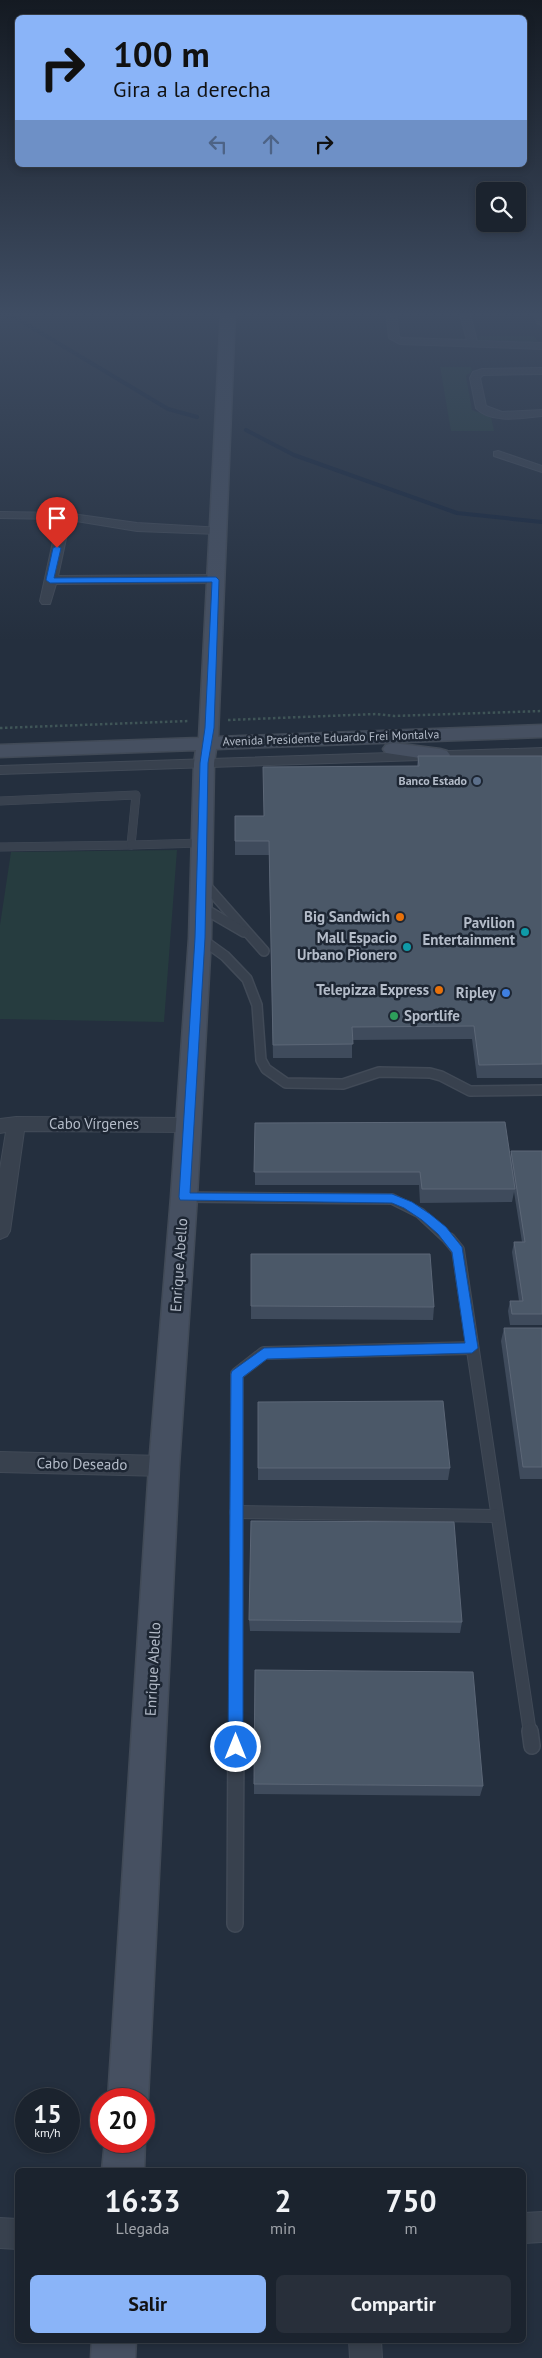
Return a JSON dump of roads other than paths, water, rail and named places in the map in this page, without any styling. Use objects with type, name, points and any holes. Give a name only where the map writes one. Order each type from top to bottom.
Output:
[{"type":"street","name":"Enrique Abello","points":[[129,2088],[164,1466],[189,1125],[200,938],[204,763],[209,730],[223,421]]},
{"type":"street","points":[[498,454],[542,469]]},
{"type":"street","points":[[0,515],[65,516],[137,527],[218,530]]},
{"type":"street","points":[[46,601],[65,516]]},
{"type":"street","points":[[50,580],[216,580]]},
{"type":"street","name":"Avenida Presidente Eduardo Frei Montalva","points":[[0,736],[542,717]]},
{"type":"street","name":"Avenida Presidente Eduardo Frei Montalva","points":[[0,751],[209,730],[286,740],[542,731]]},
{"type":"street","points":[[286,740],[321,747],[403,749],[440,755]]},
{"type":"street","name":"Avenida Presidente Eduardo Frei Montalva","points":[[0,770],[542,752]]},
{"type":"street","points":[[0,1230],[8,1125]]},
{"type":"street","name":"Cabo Vírgenes","points":[[8,1125],[189,1125]]},
{"type":"street","name":"Cabo Deseado","points":[[0,1462],[164,1466]]},
{"type":"street","points":[[123,2168],[124,2153]]},
{"type":"street","points":[[526,2228],[542,2227]]},
{"type":"street","points":[[0,2233],[15,2234]]},
{"type":"street","points":[[114,2343],[114,2358]]},
{"type":"street","points":[[365,2343],[366,2358]]},
{"type":"lane","points":[[0,801],[136,795],[131,845]]},
{"type":"lane","points":[[0,846],[202,843]]},
{"type":"lane","points":[[202,894],[254,937],[264,951]]},
{"type":"lane","points":[[202,894],[254,937]]},
{"type":"lane","points":[[200,938],[234,963],[248,981],[255,997],[260,1060],[266,1069],[286,1083],[343,1084],[357,1081],[379,1072],[430,1073],[441,1076],[470,1091],[542,1090]]},
{"type":"lane","points":[[184,1197],[392,1199],[408,1205],[442,1230],[458,1250],[532,1746]]},
{"type":"lane","points":[[235,1924],[237,1374],[264,1353],[472,1348]]},
{"type":"lane","points":[[236,1512],[497,1516]]},
{"type":"waterway","points":[[246,430],[294,455],[457,513],[542,522]]},
{"type":"place","name":"Banco Estado","points":[[477,781]]},
{"type":"place","name":"Big Sandwich","points":[[400,917]]},
{"type":"place","name":"Pavilion Entertainment","points":[[525,932]]},
{"type":"place","name":"Mall Espacio Urbano Pionero","points":[[407,947]]},
{"type":"place","name":"Telepizza Express","points":[[439,990]]},
{"type":"place","name":"Ripley","points":[[506,993]]},
{"type":"place","name":"Sportlife","points":[[394,1016]]}]
